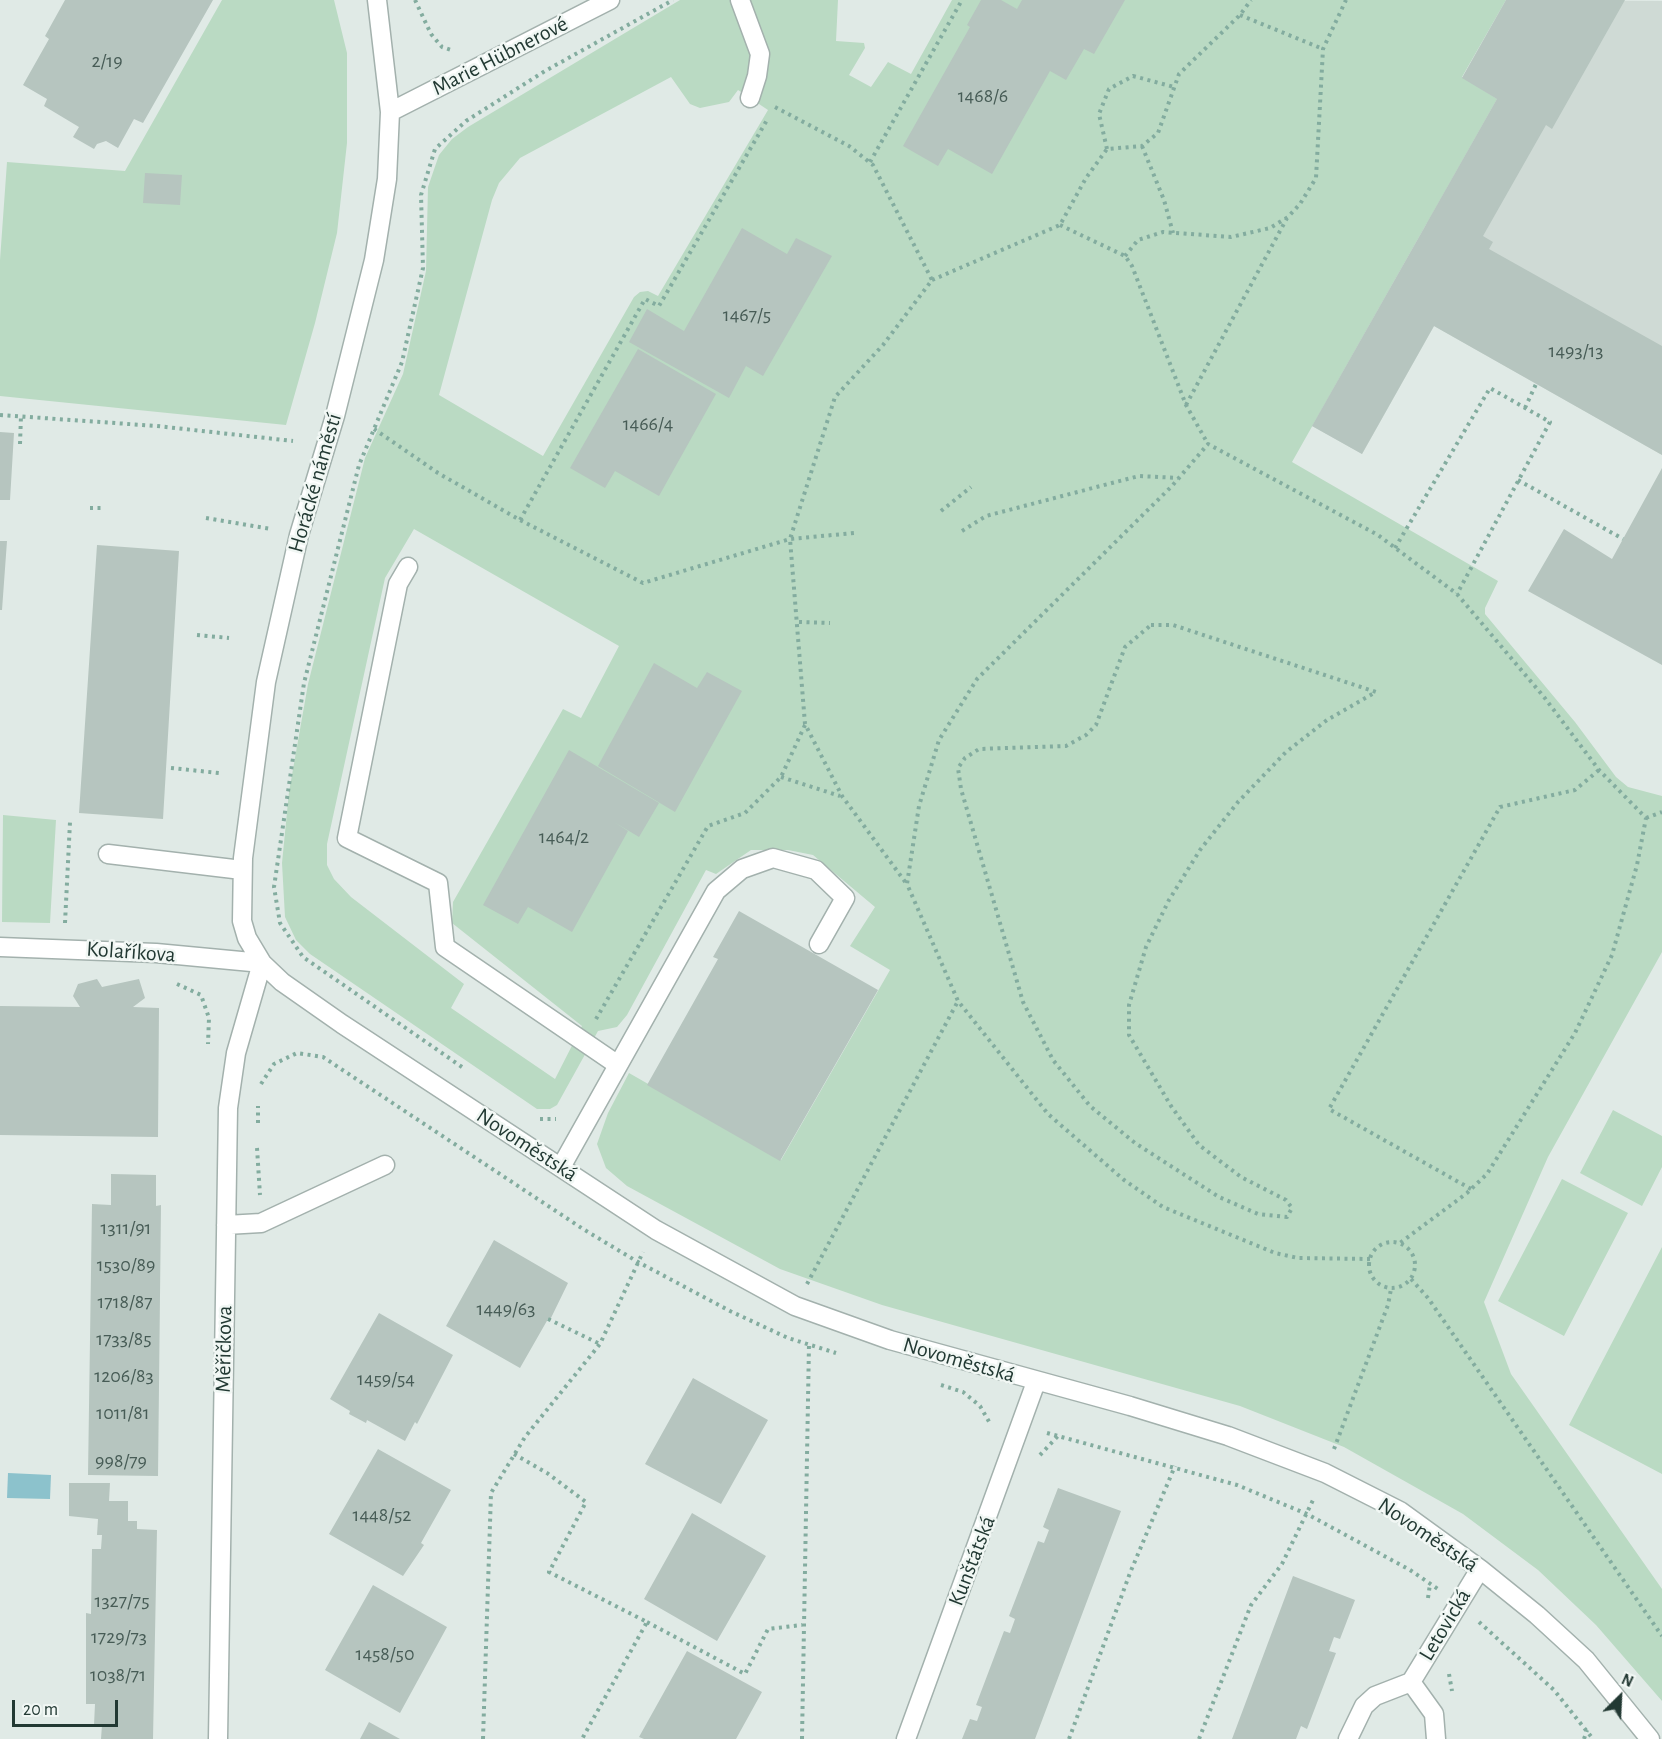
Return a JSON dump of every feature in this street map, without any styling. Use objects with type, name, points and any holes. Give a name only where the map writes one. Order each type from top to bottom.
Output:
[{"type":"street","name":"Horácké náměstí","points":[[262,963],[247,938],[243,921],[242,870],[266,682],[298,535],[335,416],[374,260],[387,179],[390,112],[377,0]]},
{"type":"street","name":"Marie Hübnerové","points":[[390,112],[610,0]]},
{"type":"street","points":[[740,0],[760,54],[757,76],[750,98]]},
{"type":"street","points":[[408,567],[398,584],[347,838],[438,883],[445,947],[618,1065]]},
{"type":"street","points":[[108,854],[242,870]]},
{"type":"street","points":[[561,1167],[716,891],[742,868],[773,858],[816,870],[845,898],[819,944]]},
{"type":"street","name":"Kolaříkova","points":[[0,946],[146,953],[262,963]]},
{"type":"street","name":"Novoměstská","points":[[262,963],[282,982],[342,1024],[656,1230],[795,1306],[890,1340],[1130,1406],[1228,1436],[1325,1473],[1400,1510],[1536,1614],[1586,1660],[1650,1739]]},
{"type":"street","name":"Měřičkova","points":[[218,1739],[228,1108],[236,1053],[262,963]]},
{"type":"street","points":[[226,1225],[261,1222],[385,1165]]},
{"type":"street","name":"Kunštátská","points":[[906,1739],[1022,1427],[1036,1382]]},
{"type":"street","name":"Letovická","points":[[1348,1739],[1364,1707],[1375,1696],[1411,1682],[1480,1569]]},
{"type":"street","name":"Letovická","points":[[1411,1682],[1434,1714],[1436,1739]]},
{"type":"path","points":[[415,0],[431,34],[442,47],[455,52]]},
{"type":"path","points":[[464,1068],[303,957],[280,923],[274,887],[286,793],[304,683],[359,465],[402,362],[423,268],[420,195],[435,149],[465,121],[545,72],[673,0]]},
{"type":"path","points":[[870,162],[962,0]]},
{"type":"path","points":[[1107,149],[1142,146],[1158,133],[1179,74],[1240,15],[1251,0]]},
{"type":"path","points":[[1186,405],[1288,217],[1300,204],[1316,178],[1323,50],[1346,0]]},
{"type":"path","points":[[1240,15],[1323,50]]},
{"type":"path","points":[[1174,87],[1133,76],[1109,89],[1099,114],[1107,149],[1086,178],[1060,225],[932,280],[883,345],[835,397],[790,539],[799,622],[805,724],[842,796],[907,884],[958,1001],[1048,1114],[1124,1180],[1162,1207],[1275,1253],[1298,1258],[1370,1259]]},
{"type":"path","points":[[520,520],[645,299],[659,306],[774,107],[777,96]]},
{"type":"path","points":[[774,107],[849,146],[870,162],[932,280]]},
{"type":"path","points":[[1142,146],[1164,200],[1173,233]]},
{"type":"path","points":[[1125,256],[1138,240],[1163,232],[1231,237],[1270,228],[1288,217]]},
{"type":"path","points":[[1060,225],[1125,256],[1132,266],[1186,405],[1208,444],[1378,535],[1456,594],[1544,697],[1599,770],[1646,818]]},
{"type":"path","points":[[1525,408],[1536,384]]},
{"type":"path","points":[[1395,548],[1490,388],[1550,422],[1456,594]]},
{"type":"path","points":[[0,415],[293,441]]},
{"type":"path","points":[[20,444],[21,417]]},
{"type":"path","points":[[374,429],[438,473],[520,520],[644,583],[790,539],[854,532]]},
{"type":"path","points":[[907,884],[919,806],[939,740],[977,678],[1179,478],[1208,444]]},
{"type":"path","points":[[962,531],[986,516],[1139,476],[1179,478]]},
{"type":"path","points":[[1518,480],[1623,539]]},
{"type":"path","points":[[941,511],[970,487]]},
{"type":"path","points":[[90,508],[104,508]]},
{"type":"path","points":[[206,518],[271,529]]},
{"type":"path","points":[[799,622],[830,623]]},
{"type":"path","points":[[1151,625],[1173,625],[1376,692],[1327,720],[1294,746],[1238,802],[1200,850],[1173,892],[1146,947],[1137,975],[1129,1005],[1129,1035],[1171,1106],[1199,1145],[1241,1177],[1286,1200],[1292,1208],[1287,1217],[1258,1214],[1219,1197],[1135,1143],[1090,1106],[1053,1060],[1023,1002],[960,789],[958,768],[965,758],[979,749],[1066,746],[1086,735],[1096,725],[1125,647],[1151,625]]},
{"type":"path","points":[[197,635],[229,638]]},
{"type":"path","points":[[171,768],[219,773]]},
{"type":"path","points":[[1471,1189],[1329,1109],[1500,807],[1575,790],[1599,770]]},
{"type":"path","points":[[781,777],[842,796]]},
{"type":"path","points":[[1646,818],[1662,812]]},
{"type":"path","points":[[1400,1243],[1471,1189],[1487,1174],[1510,1141],[1575,1033],[1612,955],[1637,866],[1646,818]]},
{"type":"path","points":[[65,926],[70,822]]},
{"type":"path","points":[[795,1306],[958,1001]]},
{"type":"path","points":[[259,1087],[274,1064],[282,1060],[297,1053],[323,1057],[583,1229],[638,1262],[730,1311],[788,1338],[842,1354]]},
{"type":"path","points":[[258,1134],[259,1098]]},
{"type":"path","points":[[536,1119],[556,1120],[564,1111]]},
{"type":"path","points":[[257,1146],[261,1222]]},
{"type":"path","points":[[483,1739],[491,1492],[514,1454],[600,1344],[638,1262],[656,1230]]},
{"type":"path","points":[[1385,1243],[1400,1243],[1412,1252],[1416,1267],[1411,1279],[1404,1286],[1390,1289],[1375,1281],[1369,1267],[1370,1259],[1373,1252],[1385,1243]]},
{"type":"path","points":[[1411,1279],[1428,1298],[1662,1636]]},
{"type":"path","points":[[1199,1739],[1251,1605],[1282,1564],[1325,1473],[1388,1305],[1390,1289]]},
{"type":"path","points":[[548,1319],[600,1344]]},
{"type":"path","points":[[801,1739],[809,1344]]},
{"type":"path","points":[[930,1382],[963,1392],[980,1406],[991,1424],[993,1435]]},
{"type":"path","points":[[1022,1427],[1175,1466],[1237,1485],[1307,1514],[1410,1570],[1458,1603],[1485,1626],[1554,1690],[1593,1739]]},
{"type":"path","points":[[514,1454],[547,1473],[586,1502],[549,1572],[745,1674],[768,1629],[802,1625]]},
{"type":"path","points":[[1069,1739],[1130,1573],[1175,1466]]},
{"type":"path","points":[[582,1739],[647,1622]]},
{"type":"path","points":[[1478,1630],[1485,1626]]},
{"type":"path","points":[[1448,1670],[1452,1694]]},
{"type":"path","points":[[1584,1739],[1587,1730]]},
{"type":"shaded area","points":[[1506,0],[1662,1],[1662,455],[1434,326],[1362,454],[1312,426],[1425,229],[1462,78]]},
{"type":"green space","points":[[222,0],[334,0],[347,53],[347,143],[337,233],[315,323],[286,425],[0,396],[0,260],[7,162],[125,171]]},
{"type":"green space","points":[[680,0],[838,0],[836,41],[864,43],[865,48],[849,75],[871,87],[888,62],[911,74],[952,0],[1506,0],[1462,77],[1497,99],[1292,462],[1498,581],[1485,608],[1485,614],[1575,722],[1616,777],[1628,787],[1662,796],[1662,952],[1548,1157],[1484,1302],[1511,1374],[1662,1589],[1662,1701],[1596,1625],[1538,1570],[1463,1514],[1344,1447],[1240,1406],[882,1305],[780,1269],[627,1186],[606,1168],[597,1144],[608,1113],[629,1073],[781,1160],[890,970],[850,946],[875,907],[813,855],[788,850],[751,850],[716,874],[706,870],[627,1015],[617,1027],[598,1031],[557,1105],[550,1109],[537,1109],[310,954],[296,940],[285,917],[282,863],[289,792],[308,684],[365,458],[403,374],[426,271],[428,187],[439,155],[452,139],[468,127]],"holes":[[[671,77],[690,104],[700,108],[729,102],[738,90],[768,110],[658,296],[648,291],[640,292],[634,297],[543,456],[439,395],[492,200],[499,183],[520,158]],[[414,529],[619,646],[581,718],[563,709],[453,902],[452,923],[582,1026],[555,1079],[451,1008],[464,984],[351,897],[334,879],[327,865],[327,844],[385,578]]]},
{"type":"green space","points":[[3,815],[56,820],[50,923],[2,922]]},
{"type":"green space","points":[[1613,1110],[1662,1136],[1662,1167],[1642,1206],[1580,1173]]},
{"type":"green space","points":[[1562,1179],[1628,1213],[1564,1336],[1498,1301]]},
{"type":"green space","points":[[1662,1247],[1662,1474],[1569,1425]]},
{"type":"water","points":[[8,1473],[51,1475],[50,1499],[7,1498]]},
{"type":"building","points":[[65,0],[213,0],[143,123],[134,119],[118,148],[106,141],[97,144],[94,149],[73,137],[79,127],[44,106],[47,99],[23,85],[49,39],[45,36]]},
{"type":"building","points":[[981,0],[1001,0],[1017,9],[1022,0],[1125,0],[1094,54],[1084,49],[1066,80],[1050,71],[992,174],[948,149],[938,166],[903,146],[970,27],[967,25]]},
{"type":"building","points":[[1506,0],[1625,0],[1552,129],[1546,125],[1483,236],[1493,242],[1489,249],[1662,346],[1662,455],[1434,326],[1362,454],[1312,426],[1497,99],[1462,78]]},
{"type":"building","points":[[145,173],[182,175],[180,205],[143,203]]},
{"type":"building","points":[[742,228],[787,254],[796,238],[832,256],[763,376],[746,366],[729,398],[629,342],[647,309],[684,331]]},
{"type":"building","points":[[638,349],[716,394],[659,496],[615,471],[605,488],[570,468]]},
{"type":"building","points":[[0,432],[14,433],[10,500],[0,500]]},
{"type":"building","points":[[1662,468],[1662,665],[1528,591],[1564,529],[1612,559]]},
{"type":"building","points":[[0,541],[7,541],[2,610],[0,610]]},
{"type":"building","points":[[97,545],[179,551],[163,819],[79,813]]},
{"type":"building","points":[[654,663],[697,688],[707,672],[742,691],[675,812],[598,766]]},
{"type":"building","points":[[569,750],[659,803],[639,837],[614,822],[628,831],[572,932],[528,907],[518,924],[483,905]]},
{"type":"building","points":[[739,911],[878,990],[780,1161],[647,1085],[718,959],[713,957]]},
{"type":"building","points":[[97,979],[102,987],[139,979],[145,998],[133,1007],[159,1008],[158,1137],[0,1135],[0,1006],[80,1007],[73,996],[78,984]]},
{"type":"building","points":[[111,1174],[156,1175],[156,1206],[161,1205],[158,1476],[88,1475],[92,1204],[111,1205]]},
{"type":"building","points":[[494,1240],[568,1283],[550,1320],[548,1319],[520,1368],[446,1326]]},
{"type":"building","points":[[379,1313],[453,1355],[417,1424],[415,1422],[405,1441],[367,1420],[366,1423],[349,1414],[350,1411],[330,1399]]},
{"type":"building","points":[[693,1378],[768,1420],[721,1504],[645,1464]]},
{"type":"building","points":[[378,1449],[451,1490],[421,1543],[424,1545],[403,1576],[329,1534]]},
{"type":"building","points":[[69,1483],[110,1483],[109,1501],[128,1501],[128,1521],[137,1521],[137,1529],[157,1530],[153,1739],[101,1739],[102,1725],[94,1725],[95,1704],[86,1704],[86,1613],[91,1614],[92,1549],[101,1549],[102,1535],[97,1535],[98,1519],[69,1516]]},
{"type":"building","points":[[1058,1488],[1121,1511],[1035,1739],[962,1739],[970,1719],[977,1721],[982,1707],[976,1705],[1004,1631],[1010,1633],[1015,1619],[1009,1616],[1038,1541],[1044,1543],[1049,1530],[1043,1527]]},
{"type":"building","points":[[692,1513],[766,1556],[717,1641],[644,1599]]},
{"type":"building","points":[[1293,1576],[1355,1600],[1340,1639],[1334,1637],[1329,1651],[1336,1653],[1307,1729],[1301,1726],[1296,1739],[1232,1739]]},
{"type":"building","points":[[373,1585],[447,1627],[400,1713],[325,1670]]},
{"type":"building","points":[[687,1651],[762,1692],[736,1739],[644,1739],[639,1737]]},
{"type":"building","points":[[369,1722],[400,1739],[360,1739]]}]
